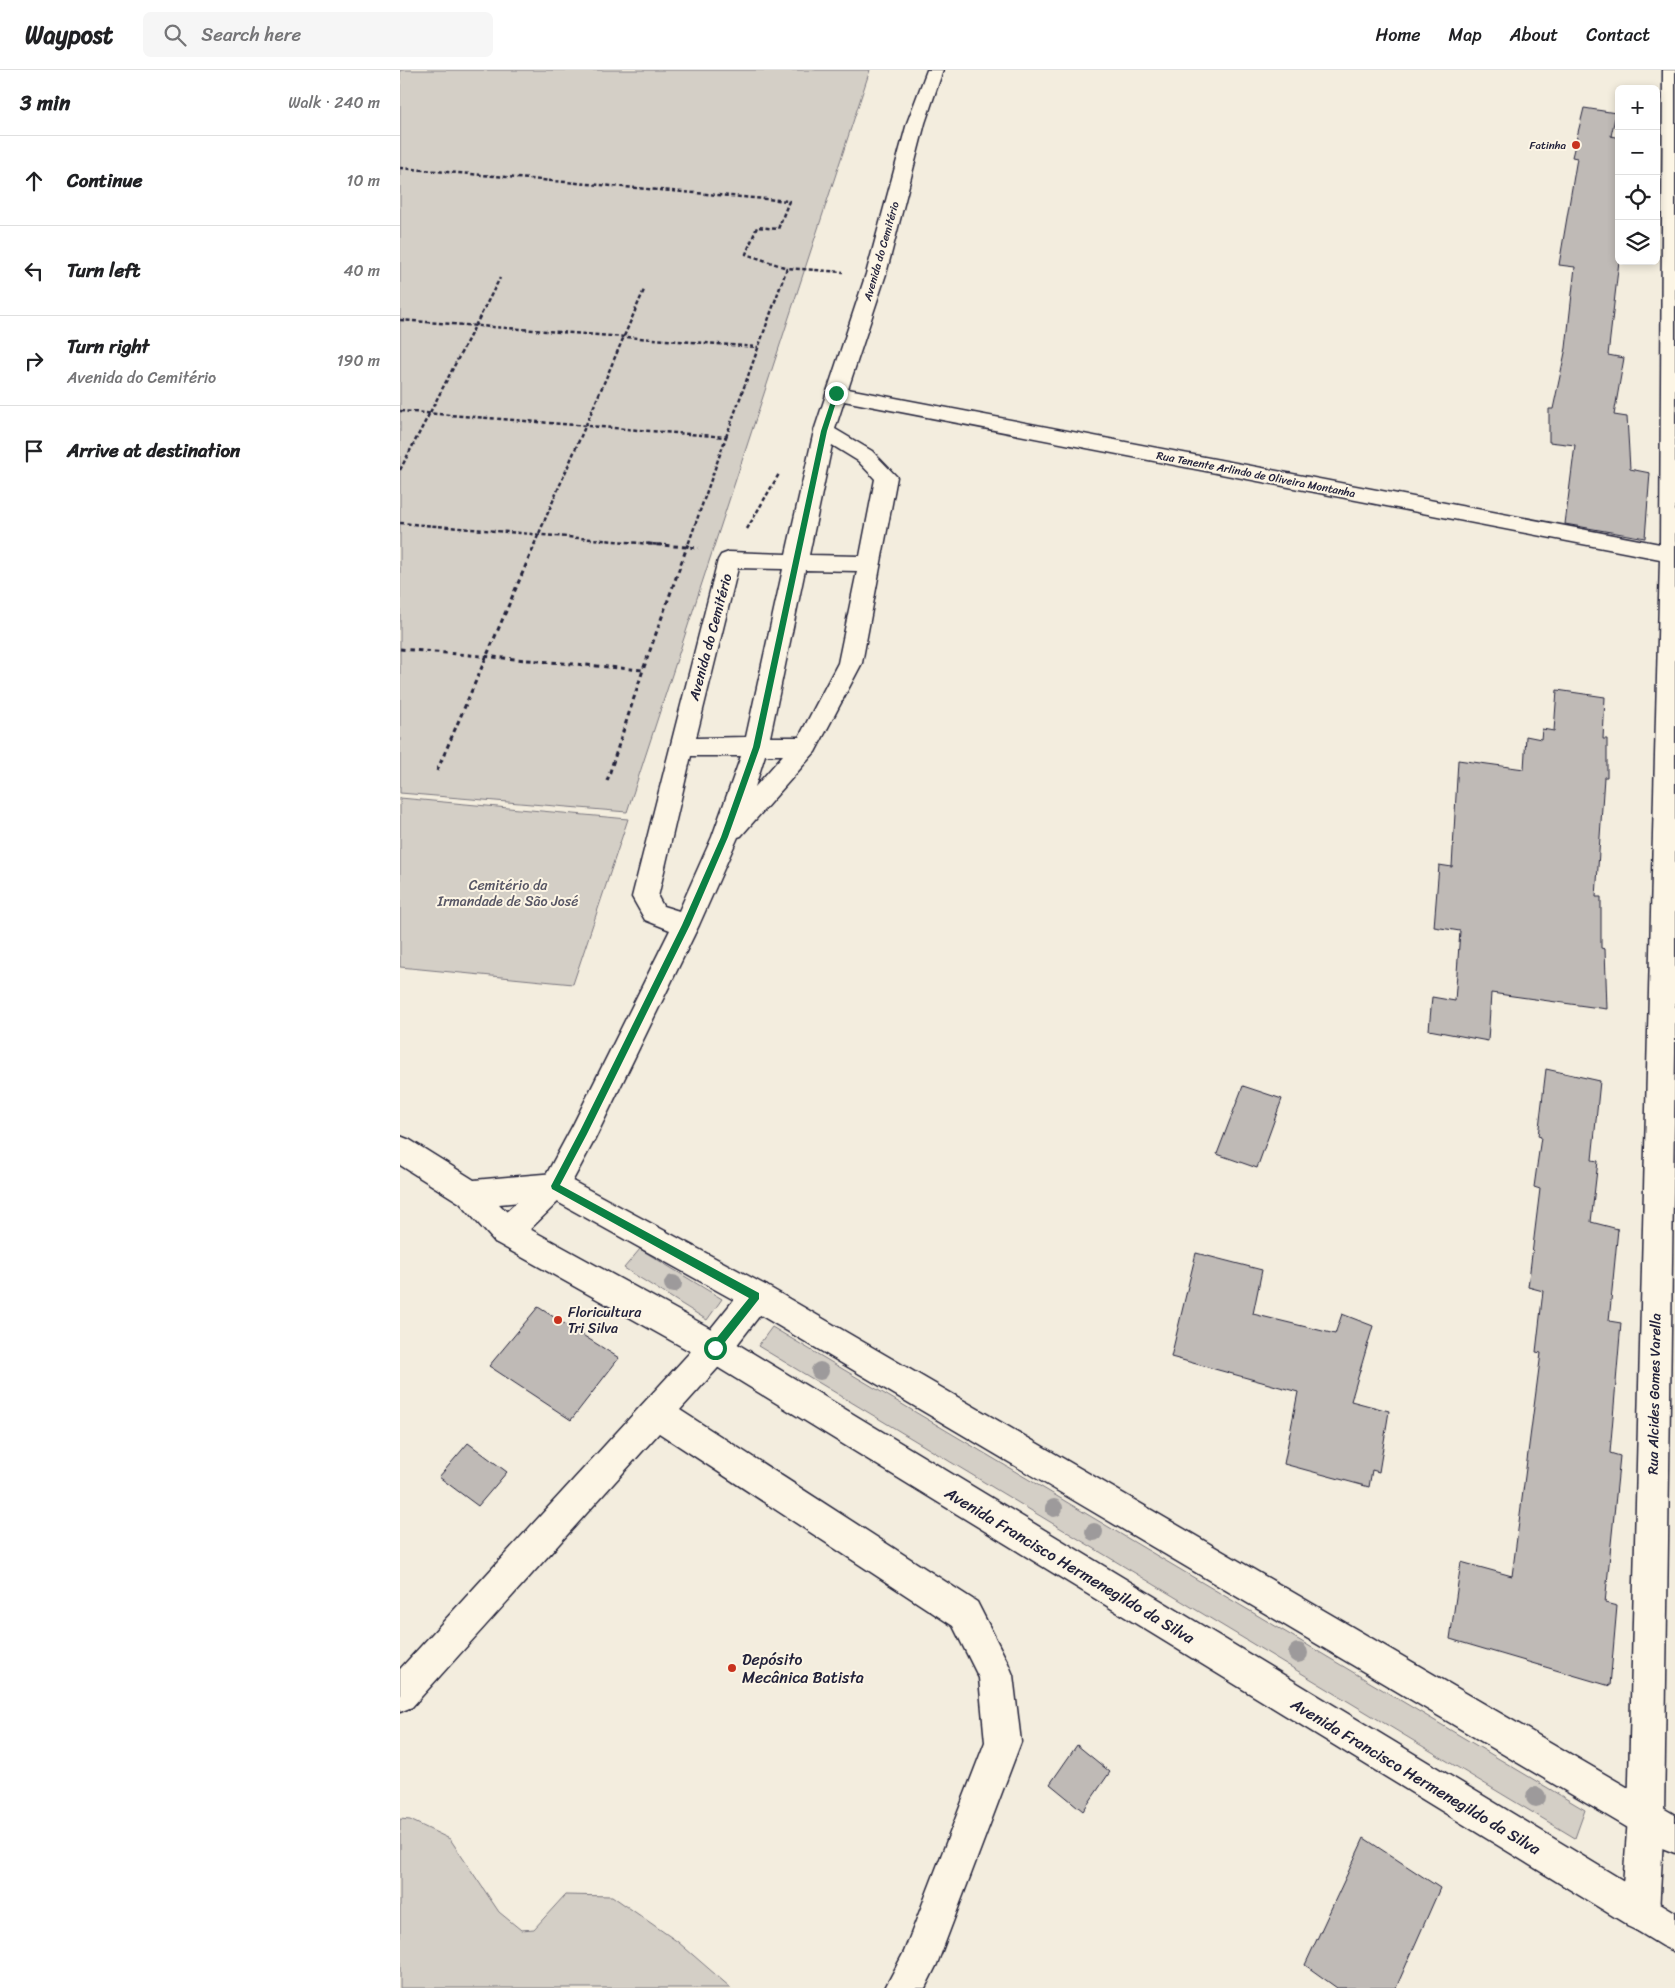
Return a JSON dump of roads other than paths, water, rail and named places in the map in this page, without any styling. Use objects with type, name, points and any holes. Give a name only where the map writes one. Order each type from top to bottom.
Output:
[{"type":"street","name":"Avenida do Cemitério","points":[[506,1232],[555,1186],[584,1132],[686,925],[724,837],[756,747],[824,431],[876,274],[916,123],[935,70]]},
{"type":"street","name":"Rua Alcides Gomes Varella","points":[[1640,1912],[1660,1826],[1673,553],[1671,70]]},
{"type":"street","name":"Rua Tenente Arlindo de Oliveira Montanha","points":[[836,393],[1673,553]]},
{"type":"street","name":"Avenida do Cemitério","points":[[724,837],[806,746],[850,663],[886,478],[865,456],[824,431]]},
{"type":"street","name":"Avenida do Cemitério","points":[[686,925],[654,913],[645,898],[729,560],[870,564]]},
{"type":"street","points":[[681,747],[806,746]]},
{"type":"street","name":"Avenida Francisco Hermenegildo da Silva","points":[[400,1149],[470,1194],[506,1232],[715,1348],[1675,1933]]},
{"type":"street","points":[[470,1194],[555,1186],[756,1296],[1660,1826]]},
{"type":"street","points":[[400,1695],[715,1348],[756,1296]]},
{"type":"street","points":[[656,1413],[965,1614],[996,1675],[1003,1742],[918,1964],[904,1988]]},
{"type":"place","name":"Fatinha","points":[[1576,145]]},
{"type":"place","name":"Floricultura Tri Silva","points":[[558,1320]]},
{"type":"place","name":"Depósito Mecânica Batista","points":[[732,1668]]},
{"type":"park label","name":"Cemitério da Irmandade de São José","points":[[508,894]]}]
